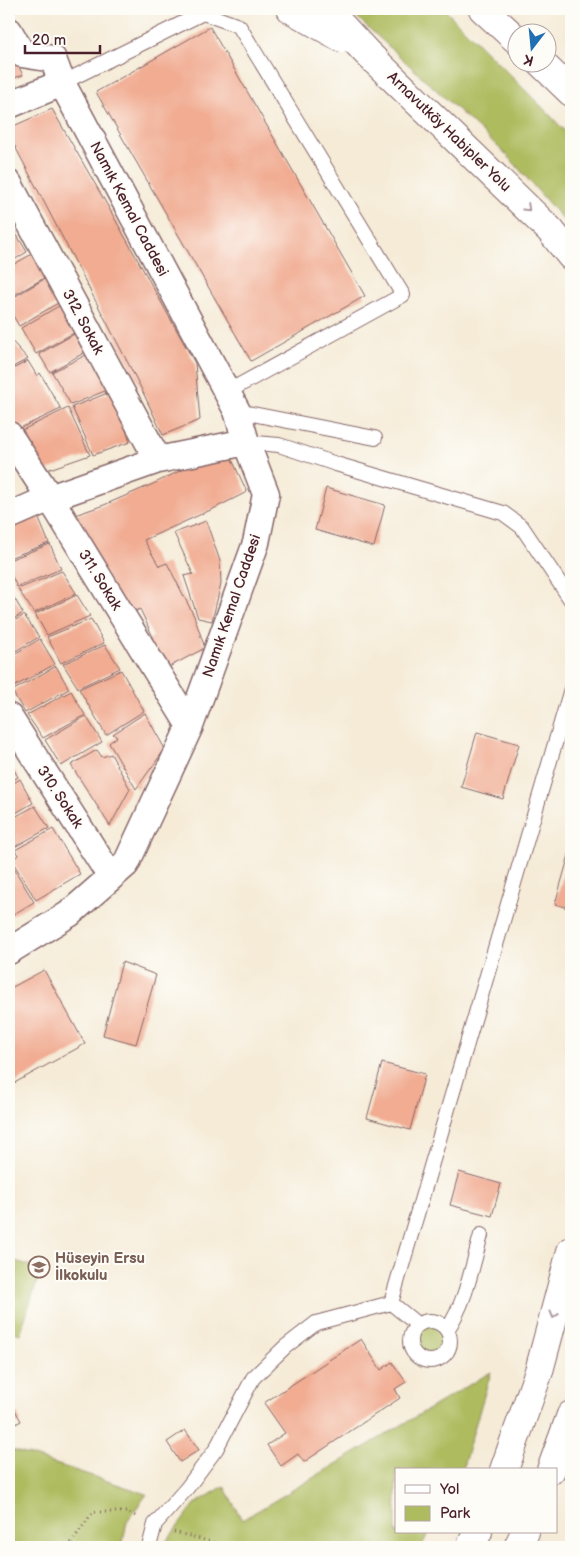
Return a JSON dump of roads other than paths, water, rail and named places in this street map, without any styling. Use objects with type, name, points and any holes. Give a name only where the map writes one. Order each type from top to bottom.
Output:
[{"type":"highway","points":[[292,9],[366,52]]},
{"type":"highway","name":"Arnavutköy Habipler Yolu","points":[[326,9],[366,52],[550,230],[571,256]]},
{"type":"highway","points":[[483,9],[508,32]]},
{"type":"highway","points":[[550,72],[571,92]]},
{"type":"highway","points":[[505,1468],[539,1370],[571,1251]]},
{"type":"highway","points":[[552,1468],[571,1415]]},
{"type":"highway","points":[[470,1547],[477,1534]]},
{"type":"highway","points":[[518,1547],[523,1534]]},
{"type":"street","name":"Namık Kemal Caddesi","points":[[9,31],[22,54],[53,59],[62,83],[232,402],[266,494],[256,543],[190,726],[126,864],[69,914],[9,951]]},
{"type":"street","points":[[9,105],[62,83]]},
{"type":"street","name":"312. Sokak","points":[[9,184],[158,460]]},
{"type":"street","name":"311. Sokak","points":[[9,435],[50,498],[190,726]]},
{"type":"street","points":[[9,516],[50,498],[158,460],[246,442]]},
{"type":"street","name":"310. Sokak","points":[[9,717],[111,876]]},
{"type":"lane","points":[[62,83],[203,13],[239,26],[404,295],[232,402]]},
{"type":"lane","points":[[232,402],[375,438]]},
{"type":"lane","points":[[246,442],[279,445],[336,464],[503,513],[522,527],[571,600]]},
{"type":"lane","points":[[391,1303],[571,689]]},
{"type":"lane","points":[[448,1330],[460,1307],[481,1235]]},
{"type":"lane","points":[[391,1303],[418,1325]]},
{"type":"lane","points":[[149,1547],[155,1524],[187,1488],[216,1449],[254,1378],[285,1347],[316,1323],[391,1303]]},
{"type":"lane","points":[[431,1320],[448,1330],[451,1342],[446,1354],[435,1361],[428,1361],[422,1359],[412,1350],[411,1336],[413,1330],[418,1325],[424,1321],[431,1320]]},
{"type":"place","name":"Hüseyin Ersu İlkokulu","points":[[39,1267]]}]
